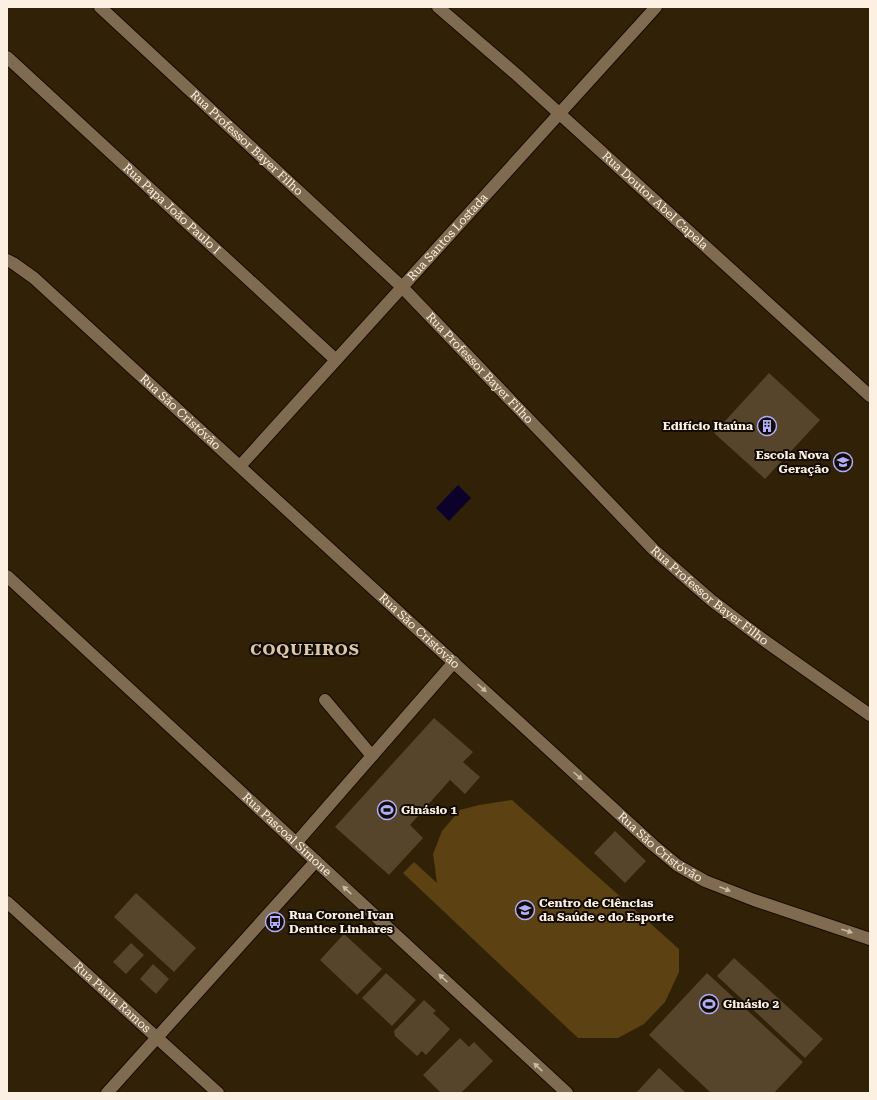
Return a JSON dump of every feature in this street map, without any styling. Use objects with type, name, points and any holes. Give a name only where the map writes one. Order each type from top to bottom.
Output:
[{"type":"street","name":"Rua Professor Bayer Filho","points":[[100,7],[402,287],[654,550],[711,600],[765,641],[870,714]]},
{"type":"street","name":"Rua Doutor Abel Capela","points":[[438,7],[517,74],[870,396]]},
{"type":"street","name":"Rua Santos Lostada","points":[[240,466],[656,7]]},
{"type":"street","name":"Rua Papa João Paulo I","points":[[7,57],[336,360]]},
{"type":"street","name":"Rua São Cristóvão","points":[[7,260],[34,278],[653,845],[677,865],[705,881],[754,900],[870,939]]},
{"type":"street","name":"Rua Pascoal Simone","points":[[7,576],[567,1093]]},
{"type":"street","points":[[296,843],[454,662]]},
{"type":"street","points":[[324,700],[372,756]]},
{"type":"street","points":[[107,1093],[316,861]]},
{"type":"street","name":"Rua Paula Ramos","points":[[7,902],[218,1093]]},
{"type":"shaded area","points":[[458,485],[471,498],[449,521],[436,508]]},
{"type":"shaded area","points":[[512,800],[679,949],[679,972],[665,1002],[644,1024],[618,1038],[578,1038],[403,873],[414,862],[437,883],[433,854],[442,831],[460,810],[479,805]]},
{"type":"building","name":"Edifício Itaúna","points":[[769,373],[820,420],[765,479],[714,433]]},
{"type":"building","name":"Ginásio 1","points":[[434,718],[473,752],[463,762],[480,777],[465,794],[450,780],[410,825],[423,838],[389,875],[335,827]]},
{"type":"building","points":[[615,831],[646,861],[625,883],[594,853]]},
{"type":"building","points":[[136,893],[196,948],[174,972],[114,917]]},
{"type":"building","points":[[344,934],[382,969],[357,995],[320,960]]},
{"type":"building","points":[[131,943],[144,955],[126,974],[113,962]]},
{"type":"building","points":[[734,958],[823,1039],[805,1058],[717,976]]},
{"type":"building","points":[[153,964],[169,979],[156,994],[140,979]]},
{"type":"building","points":[[386,973],[416,1000],[392,1026],[362,998]]},
{"type":"building","name":"Ginásio 2","points":[[707,973],[803,1062],[774,1093],[711,1093],[649,1035]]},
{"type":"building","points":[[424,1000],[436,1011],[433,1013],[450,1029],[426,1055],[422,1051],[417,1056],[395,1036],[394,1031]]},
{"type":"building","points":[[460,1038],[469,1047],[474,1042],[493,1061],[461,1093],[441,1093],[423,1075]]},
{"type":"building","points":[[659,1068],[686,1093],[636,1093]]},
{"type":"place","name":"Edifício Itaúna","points":[[767,426]]},
{"type":"place","name":"Escola Nova Geração","points":[[843,462]]},
{"type":"place","name":"Ginásio 1","points":[[387,810]]},
{"type":"place","name":"Centro de Ciências da Saúde e do Esporte","points":[[525,910]]},
{"type":"place","name":"Rua Coronel Ivan Dentice Linhares","points":[[275,922]]},
{"type":"place","name":"Ginásio 2","points":[[709,1004]]},
{"type":"district","name":"COQUEIROS","points":[[305,649]]}]
